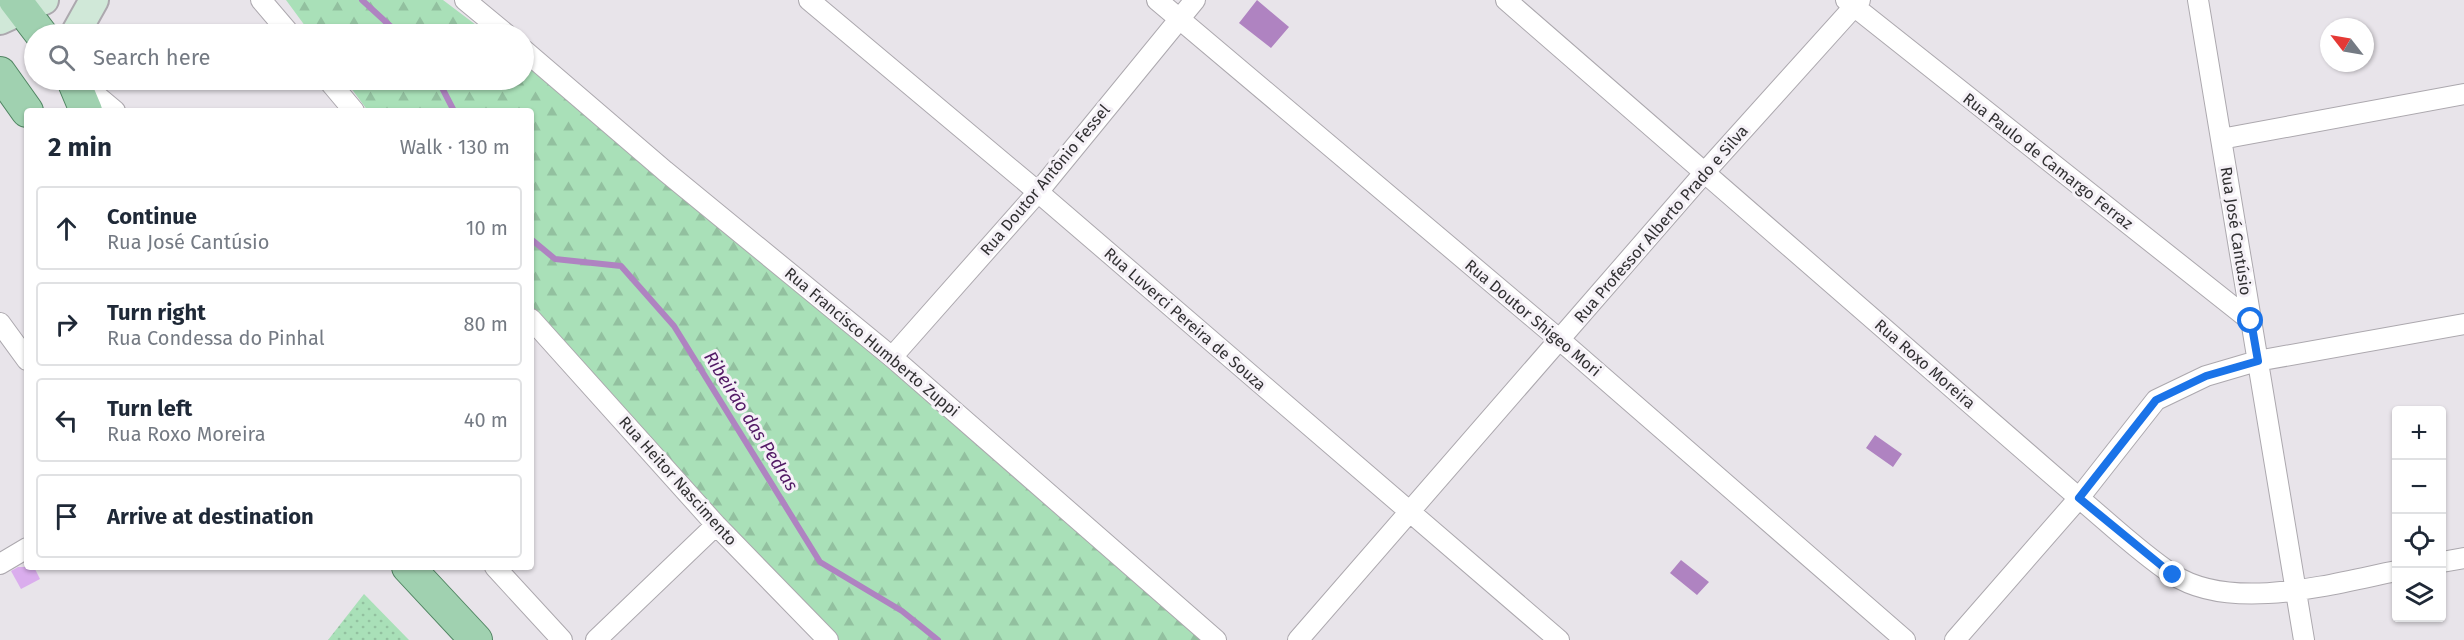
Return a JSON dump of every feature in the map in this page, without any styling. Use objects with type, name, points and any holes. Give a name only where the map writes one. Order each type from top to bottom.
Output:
[{"type":"main road","points":[[81,24],[94,0]]},
{"type":"main road","points":[[0,72],[25,108]]},
{"type":"main road","points":[[77,90],[85,108]]},
{"type":"main road","points":[[411,570],[476,640]]},
{"type":"street","points":[[261,0],[281,24]]},
{"type":"street","points":[[465,0],[494,24]]},
{"type":"street","name":"Rua Luverci Pereira de Souza","points":[[809,0],[1038,192],[1559,640]]},
{"type":"street","name":"Rua Doutor Shigeo Mori","points":[[1157,0],[1560,340],[1905,640]]},
{"type":"street","name":"Rua Doutor Antônio Fessel","points":[[892,357],[1038,192],[1195,0]]},
{"type":"street","name":"Rua Roxo Moreira","points":[[1506,0],[2079,498],[2173,575],[2206,590],[2236,592],[2296,591],[2392,572]]},
{"type":"street","name":"Rua José Cantúsio","points":[[2198,0],[2304,640]]},
{"type":"street","name":"Rua Professor Alberto Prado e Silva","points":[[1298,640],[1853,2]]},
{"type":"street","name":"Rua Paulo de Camargo Ferraz","points":[[1853,2],[2251,321]]},
{"type":"street","name":"Rua Francisco Humberto Zuppi","points":[[534,59],[674,178],[892,357],[1216,640]]},
{"type":"street","points":[[90,90],[111,108]]},
{"type":"street","points":[[336,90],[351,108]]},
{"type":"street","points":[[2220,139],[2464,94]]},
{"type":"street","name":"Rua Heitor Nascimento","points":[[534,322],[716,525],[828,640]]},
{"type":"street","points":[[0,323],[24,356]]},
{"type":"street","points":[[1955,640],[2079,498],[2156,400],[2206,376],[2258,361],[2464,324]]},
{"type":"street","points":[[596,640],[716,525]]},
{"type":"street","points":[[0,564],[24,550]]},
{"type":"street","points":[[2446,561],[2464,558]]},
{"type":"street","points":[[498,570],[562,640]]},
{"type":"green space","points":[[286,0],[443,0],[475,24],[304,24]]},
{"type":"green space","points":[[534,70],[1216,640],[828,640],[534,322],[534,108],[366,108],[352,90],[534,90]]},
{"type":"green space","points":[[364,594],[409,640],[328,640]]},
{"type":"shaded area","points":[[1257,0],[1289,27],[1271,48],[1239,23]]},
{"type":"shaded area","points":[[1875,435],[1902,454],[1893,467],[1866,448]]},
{"type":"shaded area","points":[[1681,560],[1709,582],[1697,595],[1670,573]]},
{"type":"building","points":[[18,567],[24,567],[24,570],[36,570],[40,579],[21,589],[11,571]]},
{"type":"waterway","name":"Ribeirão das Pedras","points":[[362,0],[388,24]]},
{"type":"waterway","name":"Ribeirão das Pedras","points":[[443,90],[452,108]]},
{"type":"waterway","name":"Ribeirão das Pedras","points":[[534,242],[555,259],[621,266],[674,326],[820,562],[902,611],[938,640]]},
{"type":"route","points":[[2173,575],[2079,498],[2156,400],[2206,376],[2258,361],[2251,321]]}]
